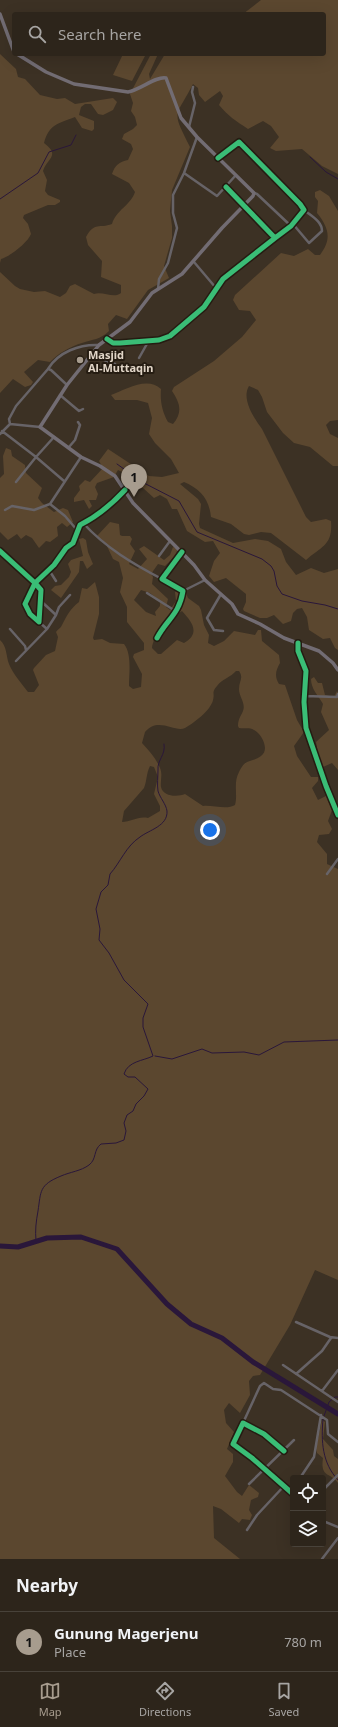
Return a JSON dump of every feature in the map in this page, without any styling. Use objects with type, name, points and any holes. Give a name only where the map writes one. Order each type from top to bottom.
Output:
[{"type":"main road","points":[[0,14],[12,47]]},
{"type":"main road","points":[[20,56],[46,72],[80,85],[128,92],[159,78],[166,78],[180,117],[197,137],[254,193],[253,196],[179,277],[149,296],[130,322],[99,345],[67,385],[40,427],[69,447],[80,457],[100,466],[115,476],[134,503],[199,570],[205,580],[232,604],[241,616],[260,624],[284,638],[319,651],[333,663],[338,670]]},
{"type":"street","points":[[189,128],[195,103],[192,92],[193,87]]},
{"type":"street","points":[[158,289],[159,279],[168,263],[177,228],[173,213],[173,195],[184,173],[197,137]]},
{"type":"street","points":[[218,158],[239,142],[296,199],[304,210],[322,226],[322,231],[309,243],[292,225],[254,193]]},
{"type":"street","points":[[184,173],[217,196],[236,174]]},
{"type":"street","points":[[226,187],[275,238]]},
{"type":"street","points":[[107,339],[115,343],[148,342],[164,339],[181,328],[204,307],[223,279],[292,225],[304,210]]},
{"type":"street","points":[[194,262],[216,288]]},
{"type":"street","points":[[139,358],[148,342]]},
{"type":"street","points":[[10,424],[8,419],[13,409],[56,359],[66,353],[86,345],[99,345]]},
{"type":"street","points":[[91,354],[115,364]]},
{"type":"street","points":[[48,369],[67,385]]},
{"type":"street","points":[[60,395],[79,411],[83,409]]},
{"type":"street","points":[[69,447],[77,435],[80,426],[78,422]]},
{"type":"street","points":[[40,427],[10,424],[1,432],[36,457],[64,482]]},
{"type":"street","points":[[16,482],[54,437]]},
{"type":"street","points":[[5,510],[12,506],[34,510],[50,504],[80,457]]},
{"type":"street","points":[[47,629],[30,614],[25,604],[35,583],[49,570],[66,548],[73,543],[78,530],[84,523],[102,512],[125,490]]},
{"type":"street","points":[[50,504],[65,516],[78,530]]},
{"type":"street","points":[[84,523],[94,535],[116,553],[183,591]]},
{"type":"street","points":[[160,556],[170,541]]},
{"type":"street","points":[[0,551],[41,590],[42,602],[39,622]]},
{"type":"street","points":[[162,579],[182,552]]},
{"type":"street","points":[[49,570],[56,581]]},
{"type":"street","points":[[157,638],[177,612],[183,591],[205,580]]},
{"type":"street","points":[[147,593],[177,612]]},
{"type":"street","points":[[221,594],[207,618],[213,630],[216,632],[223,631]]},
{"type":"street","points":[[16,661],[26,650],[35,644],[47,629],[59,607],[70,595]]},
{"type":"street","points":[[42,602],[56,615]]},
{"type":"street","points":[[10,629],[25,646],[26,650]]},
{"type":"street","points":[[298,643],[298,651],[306,672],[306,728],[326,786],[338,815]]},
{"type":"street","points":[[305,696],[316,695],[332,698],[337,697],[338,694]]},
{"type":"street","points":[[327,874],[338,859]]},
{"type":"street","points":[[296,1322],[332,1338],[338,1338]]},
{"type":"street","points":[[296,1374],[322,1351],[332,1338]]},
{"type":"street","points":[[283,1365],[338,1402]]},
{"type":"street","points":[[322,1391],[338,1370]]},
{"type":"street","points":[[289,1491],[233,1444],[262,1383],[273,1389],[281,1390],[322,1417],[328,1422],[328,1434],[338,1442]]},
{"type":"street","points":[[302,1475],[314,1457],[322,1417]]},
{"type":"street","points":[[243,1423],[264,1434],[284,1450]]},
{"type":"street","points":[[249,1484],[294,1440]]},
{"type":"street","points":[[326,1487],[338,1475]]},
{"type":"street","points":[[247,1530],[257,1515],[284,1486]]},
{"type":"street","points":[[326,1523],[338,1527]]},
{"type":"street","points":[[322,1559],[338,1538]]},
{"type":"shaded area","points":[[261,0],[338,0],[338,174],[322,166],[302,149],[276,151],[270,148],[279,137],[271,126],[263,121],[248,129],[236,121],[219,105],[223,96],[220,91],[205,102],[199,95],[198,88],[193,84],[179,109],[178,114],[180,126],[190,147],[172,190],[170,211],[172,238],[164,266],[169,278],[148,290],[127,319],[116,315],[108,324],[109,331],[103,336],[69,348],[50,362],[38,360],[24,372],[33,382],[31,385],[25,387],[13,379],[0,393],[0,272],[20,289],[34,292],[45,291],[60,297],[66,293],[70,286],[75,284],[94,294],[101,293],[118,295],[121,293],[121,285],[101,277],[102,261],[88,245],[86,237],[95,227],[112,224],[117,215],[133,197],[135,192],[129,183],[112,174],[114,168],[118,164],[128,160],[133,149],[131,144],[122,139],[124,134],[137,125],[135,117],[131,111],[133,103],[130,94],[150,56],[157,56],[149,74],[150,79],[164,56],[326,56],[326,12],[246,12]]},
{"type":"shaded area","points":[[0,54],[16,69],[18,77],[25,79],[40,95],[57,99],[65,98],[75,104],[113,98],[117,102],[113,110],[103,115],[98,114],[91,104],[85,104],[81,107],[79,115],[94,121],[94,129],[92,131],[82,128],[75,117],[59,123],[49,132],[44,143],[52,151],[52,154],[43,171],[47,180],[45,191],[48,195],[60,200],[60,202],[55,205],[48,205],[24,215],[23,218],[28,224],[31,234],[19,248],[1,259],[0,263]]},
{"type":"shaded area","points":[[122,56],[145,56],[132,81],[113,75]]},
{"type":"shaded area","points":[[320,190],[329,196],[338,211],[338,420],[330,421],[326,425],[330,434],[338,438],[338,466],[333,466],[310,447],[294,443],[283,433],[267,412],[258,390],[249,386],[247,391],[247,402],[306,517],[311,522],[326,519],[331,521],[331,529],[328,540],[321,548],[306,560],[271,533],[261,532],[249,535],[244,534],[231,524],[211,517],[208,504],[203,495],[195,488],[184,482],[180,484],[198,499],[201,504],[200,528],[233,543],[255,539],[268,541],[281,549],[286,562],[296,575],[311,568],[324,573],[338,569],[338,650],[335,648],[330,638],[323,639],[309,630],[307,617],[302,608],[297,609],[293,613],[291,621],[283,624],[274,615],[267,618],[260,618],[244,611],[243,609],[246,602],[246,594],[226,578],[214,582],[209,576],[214,561],[220,553],[213,541],[205,542],[187,531],[177,509],[172,509],[167,499],[160,495],[154,498],[143,488],[139,488],[128,475],[118,470],[114,477],[97,483],[95,487],[98,494],[96,500],[89,500],[92,506],[89,509],[84,500],[74,502],[74,498],[80,490],[79,486],[85,480],[90,482],[103,468],[99,461],[108,449],[149,476],[162,477],[179,473],[171,459],[155,443],[149,434],[152,418],[148,403],[137,400],[115,400],[111,395],[136,385],[155,385],[161,389],[162,406],[166,418],[168,422],[173,424],[179,411],[177,400],[172,391],[174,387],[214,361],[242,337],[256,320],[250,311],[239,310],[233,300],[235,295],[281,253],[294,256],[308,249],[315,255],[320,255],[324,249],[328,234],[321,218],[317,213],[318,201],[315,197],[315,192]]},
{"type":"shaded area","points":[[6,448],[11,450],[12,456],[25,465],[26,473],[42,488],[38,498],[42,503],[54,512],[63,508],[68,510],[73,522],[67,527],[62,523],[57,527],[58,536],[50,542],[46,541],[39,548],[32,538],[26,535],[21,539],[17,534],[8,540],[0,532],[0,478],[4,474],[3,456]]},
{"type":"shaded area","points":[[110,522],[119,524],[120,535],[130,536],[132,539],[130,544],[135,551],[129,564],[138,569],[147,559],[139,549],[144,546],[164,560],[170,555],[173,547],[178,549],[175,556],[165,566],[158,564],[151,574],[153,577],[152,584],[168,599],[166,607],[170,610],[176,601],[175,592],[177,590],[180,593],[186,593],[188,598],[199,606],[204,625],[209,635],[208,643],[214,646],[224,641],[234,631],[255,635],[258,630],[261,630],[262,641],[279,655],[280,663],[276,678],[279,684],[285,685],[297,720],[304,732],[294,746],[297,756],[311,777],[318,777],[318,781],[312,788],[318,800],[326,796],[332,810],[328,821],[332,829],[329,834],[319,835],[317,842],[327,854],[327,864],[338,869],[338,1280],[315,1270],[290,1325],[260,1375],[253,1376],[249,1381],[250,1395],[240,1413],[229,1403],[224,1410],[226,1423],[234,1432],[227,1449],[233,1454],[233,1462],[225,1476],[237,1492],[242,1496],[249,1485],[259,1493],[258,1497],[251,1500],[249,1510],[252,1515],[250,1520],[242,1519],[239,1523],[221,1509],[213,1506],[214,1538],[240,1559],[0,1559],[0,640],[4,645],[9,664],[15,675],[28,692],[34,692],[39,685],[33,670],[34,668],[46,655],[55,651],[58,637],[56,632],[62,626],[67,615],[79,602],[82,588],[87,589],[95,582],[99,597],[99,614],[93,638],[94,640],[102,639],[110,643],[124,644],[127,648],[129,658],[129,686],[133,689],[141,687],[142,674],[133,657],[134,654],[144,650],[144,643],[127,622],[127,607],[120,592],[123,578],[119,562],[113,559],[106,544],[97,536]],"holes":[[[141,590],[150,593],[160,601],[160,606],[155,612],[156,616],[146,612],[134,600]],[[174,611],[179,613],[182,611],[192,623],[192,635],[184,643],[177,640],[161,654],[158,654],[152,648],[153,644],[161,628]],[[239,671],[241,676],[239,689],[244,705],[238,726],[239,728],[250,729],[257,732],[262,738],[265,746],[264,753],[258,758],[244,764],[239,772],[236,780],[235,805],[228,807],[203,806],[185,794],[175,796],[165,793],[161,787],[160,768],[142,743],[145,732],[150,727],[155,725],[181,729],[189,726],[202,716],[212,704],[214,690],[219,684]],[[150,766],[154,767],[158,777],[154,794],[160,806],[160,811],[148,818],[122,822],[124,811],[144,788]]]},
{"type":"shaded area","points":[[83,538],[86,540],[88,552],[93,564],[87,569],[83,561],[80,561],[79,572],[61,598],[51,590],[55,586],[61,585],[69,577],[71,572],[68,564],[71,560],[83,556],[79,539]]},
{"type":"shaded area","points":[[314,677],[318,683],[322,683],[325,695],[334,697],[337,691],[338,693],[338,770],[332,763],[323,767],[319,759],[316,742],[329,730],[321,712],[323,704],[312,686],[311,679]]},
{"type":"shaded area","points":[[322,1420],[325,1422],[323,1439],[333,1450],[334,1456],[338,1459],[338,1483],[324,1472],[322,1464],[323,1458],[317,1453],[316,1448]]},
{"type":"waterway","points":[[0,199],[38,173],[49,152],[71,145],[76,135]]},
{"type":"waterway","points":[[310,157],[326,172],[338,179]]},
{"type":"waterway","points":[[117,464],[142,482],[179,501],[197,532],[262,559],[271,566],[274,571],[277,586],[282,594],[302,601],[338,609]]},
{"type":"waterway","points":[[36,1241],[36,1226],[42,1189],[54,1179],[83,1169],[89,1165],[101,1144],[116,1143],[124,1140],[126,1131],[124,1123],[127,1115],[133,1111],[136,1104],[144,1096],[148,1089],[135,1077],[128,1077],[124,1074],[132,1064],[153,1056],[143,1027],[143,1018],[148,1004],[124,980],[109,953],[99,940],[100,929],[96,909],[101,892],[108,885],[110,874],[127,850],[140,837],[161,824],[166,816],[167,811],[158,791],[158,766],[164,751],[164,744]]},
{"type":"waterway","points":[[155,1056],[172,1059],[202,1049],[212,1053],[244,1052],[259,1055],[284,1042],[338,1040]]},
{"type":"waterway","points":[[0,1246],[18,1247],[47,1238],[81,1237],[117,1249],[167,1304],[191,1324],[222,1338],[253,1362],[338,1414]]},
{"type":"waterway","points":[[324,1416],[329,1402],[335,1397],[338,1397]]},
{"type":"waterway","points":[[323,1419],[322,1435],[324,1451],[329,1466],[338,1480]]},
{"type":"cycle path","points":[[218,158],[239,142],[300,204],[304,210],[291,226],[275,238],[226,187]]},
{"type":"cycle path","points":[[107,339],[113,343],[120,343],[159,340],[170,336],[204,307],[223,279],[275,238]]},
{"type":"cycle path","points":[[0,551],[35,583],[41,590],[39,622],[30,614],[25,604],[35,583],[54,565],[66,548],[73,543],[80,525],[93,518],[125,490]]},
{"type":"cycle path","points":[[157,638],[179,606],[183,591],[162,579],[182,552]]},
{"type":"cycle path","points":[[298,643],[298,651],[306,671],[304,702],[306,728],[326,786],[338,815]]},
{"type":"cycle path","points":[[284,1451],[264,1434],[243,1423],[233,1444],[252,1458],[290,1491]]},
{"type":"place","name":"Masjid Al-Muttaqin","points":[[80,360]]},
{"type":"place","name":"Gunung Magerjenu","points":[[134,497]]}]
